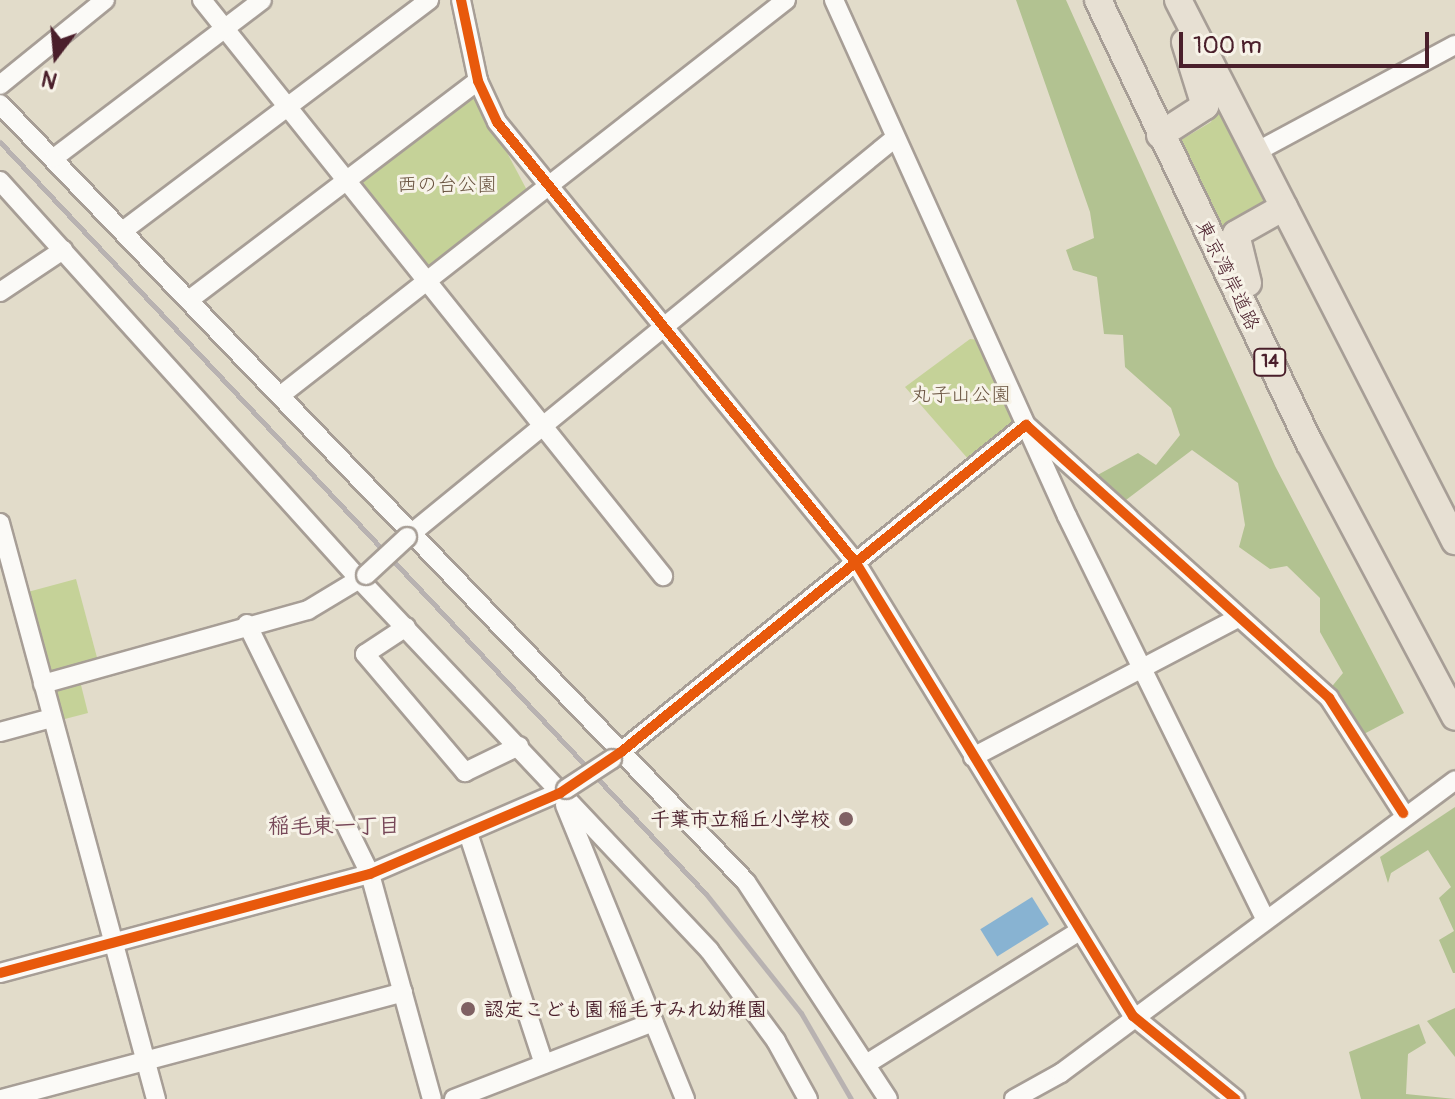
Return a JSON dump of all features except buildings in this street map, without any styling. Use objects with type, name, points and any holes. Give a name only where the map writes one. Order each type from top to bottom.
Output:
[{"type":"highway","name":"東京湾岸道路","points":[[1098,0],[1265,353],[1455,717]]},
{"type":"highway","points":[[1160,135],[1205,106],[1176,0]]},
{"type":"highway","points":[[1176,0],[1455,541]]},
{"type":"highway","points":[[1265,353],[1234,239],[1284,207]]},
{"type":"street","points":[[0,85],[105,0]]},
{"type":"street","points":[[202,0],[424,283],[663,576]]},
{"type":"street","points":[[54,158],[262,0]]},
{"type":"street","points":[[124,230],[429,0]]},
{"type":"street","points":[[461,0],[478,81],[497,122],[548,189],[664,325],[856,563],[1133,1016],[1235,1099]]},
{"type":"street","points":[[281,395],[786,0]]},
{"type":"street","points":[[834,0],[1140,670],[1265,918]]},
{"type":"street","points":[[1256,152],[1455,45]]},
{"type":"street","points":[[189,300],[478,81]]},
{"type":"street","points":[[0,104],[281,395],[616,755],[746,882],[868,1063],[888,1099]]},
{"type":"street","points":[[43,684],[247,624],[308,610],[363,578],[410,534],[541,425],[895,138]]},
{"type":"street","points":[[0,181],[406,627],[563,791],[743,991],[808,1099]]},
{"type":"street","points":[[0,292],[63,250]]},
{"type":"street","points":[[0,973],[370,874],[563,791],[616,755],[1026,425]]},
{"type":"street","points":[[1026,425],[1329,698],[1403,813]]},
{"type":"street","points":[[0,523],[156,1099]]},
{"type":"street","points":[[973,757],[1238,618]]},
{"type":"street","points":[[247,624],[370,874],[432,1099]]},
{"type":"street","points":[[406,627],[365,654],[465,772],[519,746]]},
{"type":"street","points":[[0,732],[52,718]]},
{"type":"street","points":[[1025,1097],[1403,813],[1455,780]]},
{"type":"street","points":[[563,791],[685,1099]]},
{"type":"street","points":[[468,833],[544,1064]]},
{"type":"street","points":[[868,1063],[1079,931]]},
{"type":"street","points":[[2,1099],[403,992]]},
{"type":"street","points":[[454,1099],[654,1022]]},
{"type":"green space","points":[[1016,0],[1066,0],[1275,466],[1404,713],[1362,735],[1329,690],[1343,673],[1320,632],[1320,598],[1287,566],[1270,569],[1239,547],[1245,525],[1238,483],[1192,450],[1122,503],[1092,478],[1138,453],[1156,465],[1180,435],[1171,408],[1125,367],[1123,335],[1104,334],[1097,277],[1073,270],[1066,250],[1094,238],[1090,212]]},
{"type":"green space","name":"西の台公園","points":[[468,94],[478,98],[529,194],[432,268],[422,267],[359,190],[359,178]]},
{"type":"green space","points":[[1217,108],[1265,204],[1223,239],[1176,143],[1211,122]]},
{"type":"green space","name":"丸子山公園","points":[[970,339],[979,340],[1014,416],[1014,426],[969,460],[905,387]]},
{"type":"green space","points":[[76,579],[97,659],[51,672],[30,591]]},
{"type":"green space","points":[[80,681],[88,713],[61,720],[54,693]]},
{"type":"green space","points":[[1455,807],[1455,973],[1453,973],[1439,940],[1454,931],[1439,898],[1451,887],[1428,850],[1391,873],[1388,883],[1380,857]]},
{"type":"green space","points":[[1455,1008],[1455,1057],[1427,1021]]},
{"type":"green space","points":[[1419,1024],[1426,1043],[1408,1054],[1406,1094],[1455,1099],[1361,1099],[1349,1052]]},
{"type":"water","points":[[1032,897],[1049,924],[997,956],[980,929]]},
{"type":"railway","points":[[0,142],[706,894],[801,1013],[851,1099]]},
{"type":"cycle path","points":[[461,0],[478,81],[497,122],[856,563],[1133,1016],[1235,1099]]},
{"type":"cycle path","points":[[0,973],[370,874],[560,793],[621,752],[1026,425],[1329,698],[1403,813]]},
{"type":"place","name":"千葉市立稲丘小学校","points":[[846,819]]},
{"type":"place","name":"認定こども園 稲毛すみれ幼稚園","points":[[468,1009]]},
{"type":"district","name":"稲毛東一丁目","points":[[334,827]]}]
